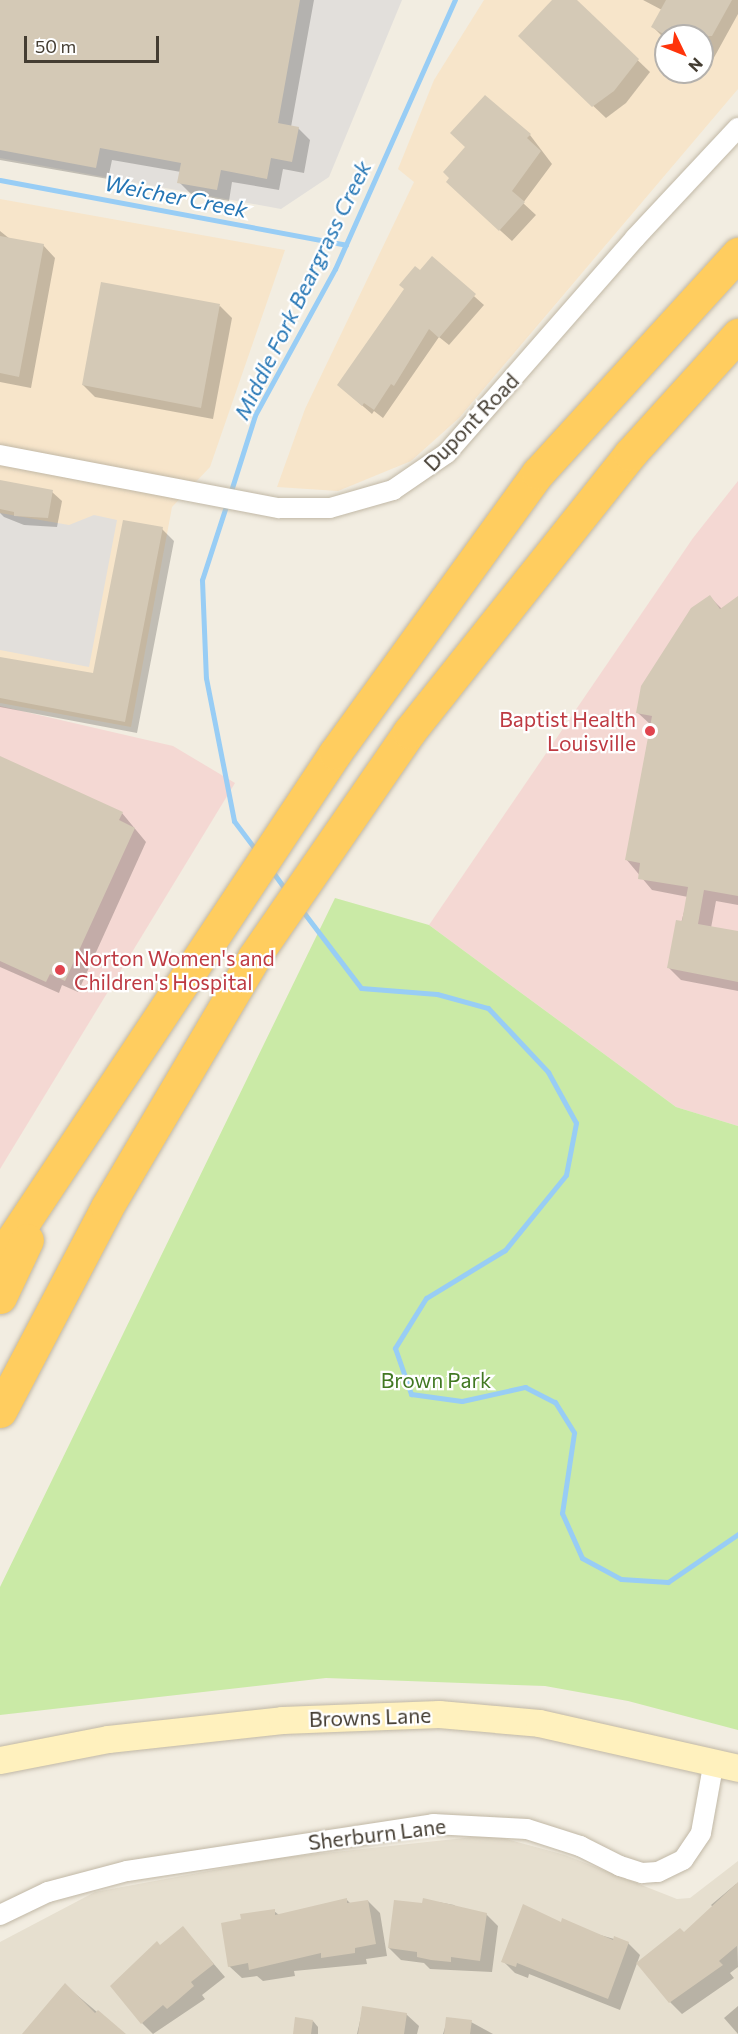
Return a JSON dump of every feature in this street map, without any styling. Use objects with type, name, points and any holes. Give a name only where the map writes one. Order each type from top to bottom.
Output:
[{"type":"highway","points":[[0,1258],[294,814],[538,473],[738,254]]},
{"type":"highway","points":[[0,1411],[107,1207],[263,944],[409,732],[630,454],[738,334]]},
{"type":"highway","points":[[0,1297],[66,1160]]},
{"type":"street","name":"Dupont Road","points":[[0,455],[258,504],[330,508],[393,490],[420,475],[477,422],[635,238],[738,128]]},
{"type":"street","name":"Browns Lane","points":[[0,1760],[108,1739],[224,1726],[439,1714],[539,1723],[726,1765]]},
{"type":"street","name":"Sherburn Lane","points":[[0,1915],[48,1892],[127,1871],[433,1824],[527,1829],[580,1846],[620,1866],[642,1873],[658,1872],[683,1860],[701,1833],[726,1765]]},
{"type":"shaded area","points":[[0,0],[402,0],[329,177],[281,209],[0,158]]},
{"type":"shaded area","points":[[484,0],[738,0],[738,89],[459,418],[411,461],[338,491],[277,487],[305,409],[414,182],[398,169],[434,80]]},
{"type":"shaded area","points":[[0,199],[285,250],[210,467],[172,507],[131,727],[0,703]]},
{"type":"shaded area","name":"Baptist Health Louisville","points":[[738,481],[738,1126],[676,1107],[429,925],[693,538]]},
{"type":"shaded area","points":[[0,513],[69,525],[94,515],[117,520],[89,667],[0,650]]},
{"type":"shaded area","name":"Norton Women's and Children's Hospital","points":[[0,706],[173,746],[235,783],[0,1169]]},
{"type":"shaded area","points":[[492,1835],[565,1855],[677,1899],[690,1898],[738,1861],[738,2034],[0,2034],[0,1942],[95,1892],[279,1858]]},
{"type":"green space","name":"Brown Park","points":[[335,898],[429,925],[676,1107],[738,1126],[738,1730],[628,1701],[545,1686],[326,1678],[0,1715],[0,1587]]},
{"type":"building","points":[[0,0],[300,0],[278,123],[299,127],[292,162],[271,158],[267,179],[221,170],[217,190],[177,183],[181,163],[100,148],[96,168],[0,150]]},
{"type":"building","points":[[552,0],[577,0],[639,59],[614,91],[592,107],[518,36]]},
{"type":"building","points":[[666,0],[732,0],[714,32],[714,24],[654,24],[654,29],[651,27]]},
{"type":"building","points":[[485,95],[531,134],[527,138],[541,151],[512,191],[525,202],[499,231],[446,182],[449,178],[443,172],[465,147],[450,133]]},
{"type":"building","points":[[0,236],[44,244],[19,377],[0,373]]},
{"type":"building","points":[[432,256],[476,294],[439,338],[429,329],[394,386],[391,384],[374,410],[364,403],[362,406],[337,385],[404,289],[399,285],[415,266],[420,270]]},
{"type":"building","points":[[101,282],[220,304],[201,408],[82,385]]},
{"type":"building","points":[[0,480],[53,490],[48,518],[14,516],[14,512],[0,509]]},
{"type":"building","points":[[123,520],[163,527],[125,722],[0,698],[0,657],[93,673]]},
{"type":"building","points":[[710,595],[720,609],[738,596],[738,896],[704,890],[698,924],[738,931],[738,982],[667,968],[676,920],[682,921],[688,887],[638,879],[640,863],[625,860],[652,716],[636,713],[641,686],[691,608]]},
{"type":"building","points":[[0,756],[123,812],[119,820],[135,828],[65,981],[50,974],[46,982],[0,961]]},
{"type":"building","points":[[738,1882],[738,1945],[719,1961],[723,1965],[669,2003],[636,1963],[680,1928],[684,1932]]},
{"type":"building","points":[[347,1898],[347,1903],[368,1900],[376,1944],[355,1948],[355,1953],[321,1958],[321,1953],[249,1970],[248,1963],[228,1967],[221,1923],[241,1919],[240,1914],[275,1909],[275,1915]]},
{"type":"building","points":[[423,1898],[487,1913],[480,1961],[451,1957],[451,1962],[431,1960],[417,1957],[417,1952],[388,1948],[394,1900],[422,1903]]},
{"type":"building","points":[[523,1904],[561,1922],[562,1918],[613,1940],[614,1936],[629,1942],[608,1999],[517,1963],[516,1967],[501,1962]]},
{"type":"building","points":[[183,1926],[214,1964],[191,1982],[194,1986],[178,2000],[167,2009],[163,2005],[141,2024],[110,1986],[157,1941],[160,1945]]},
{"type":"building","points":[[65,1983],[95,2013],[98,2010],[126,2034],[22,2034]]},
{"type":"building","points":[[362,2006],[407,2013],[404,2034],[358,2034]]},
{"type":"building","points":[[295,2017],[313,2020],[311,2034],[293,2034]]},
{"type":"building","points":[[446,2017],[472,2020],[470,2034],[444,2034]]},
{"type":"waterway","name":"Weicher Creek","points":[[230,494],[255,415],[335,269],[455,0]]},
{"type":"waterway","name":"Weicher Creek","points":[[0,180],[346,245]]},
{"type":"waterway","name":"Middle Fork Beargrass Creek","points":[[227,503],[202,580],[206,678],[234,821],[257,851]]},
{"type":"waterway","name":"Middle Fork Beargrass Creek","points":[[272,871],[286,890]]},
{"type":"waterway","name":"Middle Fork Beargrass Creek","points":[[301,909],[361,988],[437,994],[488,1008],[548,1072],[576,1123],[566,1175],[505,1250],[426,1298],[395,1348],[411,1394],[462,1401],[525,1387],[555,1402],[574,1433],[562,1513],[582,1558],[621,1579],[668,1582],[738,1534]]},
{"type":"place","name":"Baptist Health Louisville","points":[[650,731]]},
{"type":"place","name":"Norton Women's and Children's Hospital","points":[[60,970]]}]
